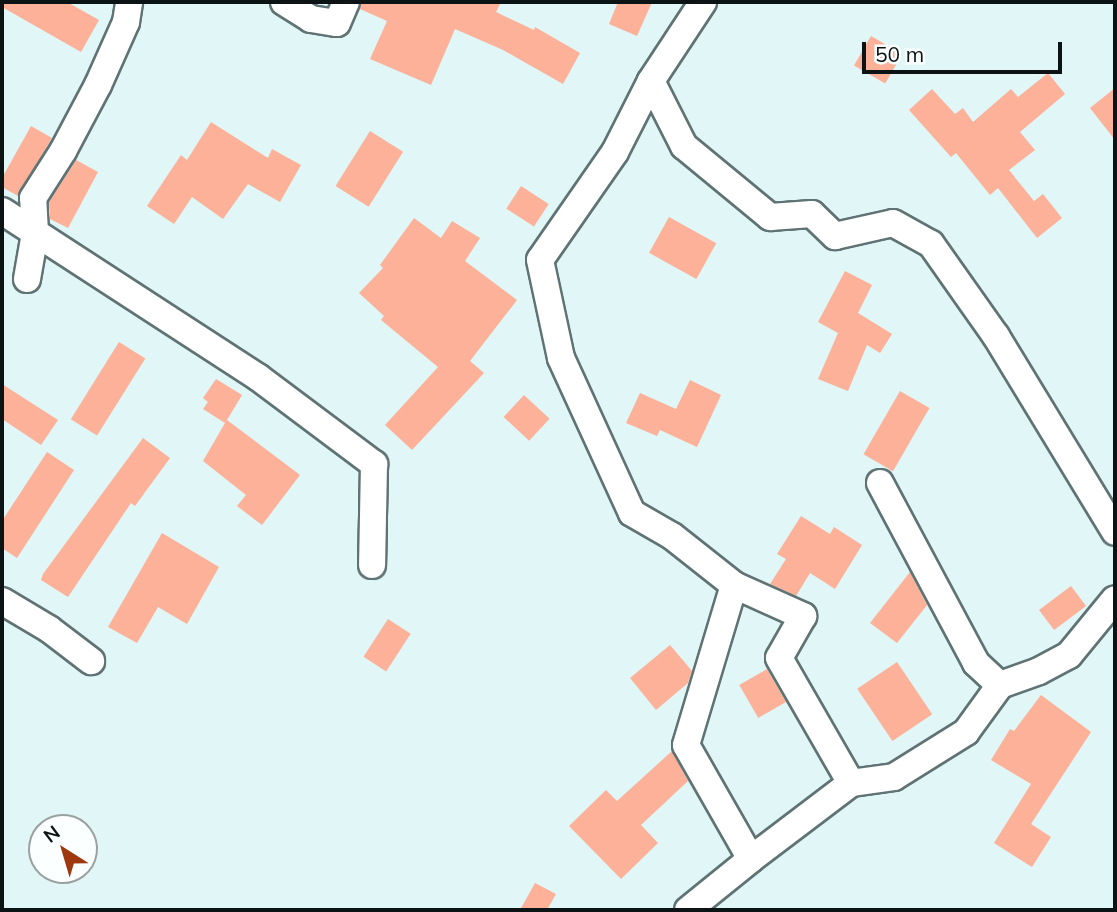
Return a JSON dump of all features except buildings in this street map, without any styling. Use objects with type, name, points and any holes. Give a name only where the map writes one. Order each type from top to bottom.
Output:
[{"type":"street","points":[[27,279],[35,233],[33,198],[63,151],[99,85],[127,22],[129,2]]},
{"type":"street","points":[[284,2],[310,19],[337,23],[346,2]]},
{"type":"street","points":[[703,2],[651,81],[615,152],[540,260],[561,358],[632,513],[672,536],[734,585],[803,616],[779,659],[851,783]]},
{"type":"street","points":[[651,81],[684,146],[770,217],[812,214],[835,236],[893,223],[931,244],[996,336],[1115,532]]},
{"type":"street","points":[[2,211],[259,378],[374,464],[372,565]]},
{"type":"street","points":[[880,483],[976,663],[1000,685]]},
{"type":"street","points":[[734,585],[686,745],[751,859]]},
{"type":"street","points":[[688,910],[851,783],[894,778],[966,732],[1000,685],[1039,671],[1069,655],[1115,599]]},
{"type":"street","points":[[2,601],[49,629],[91,661]]}]
